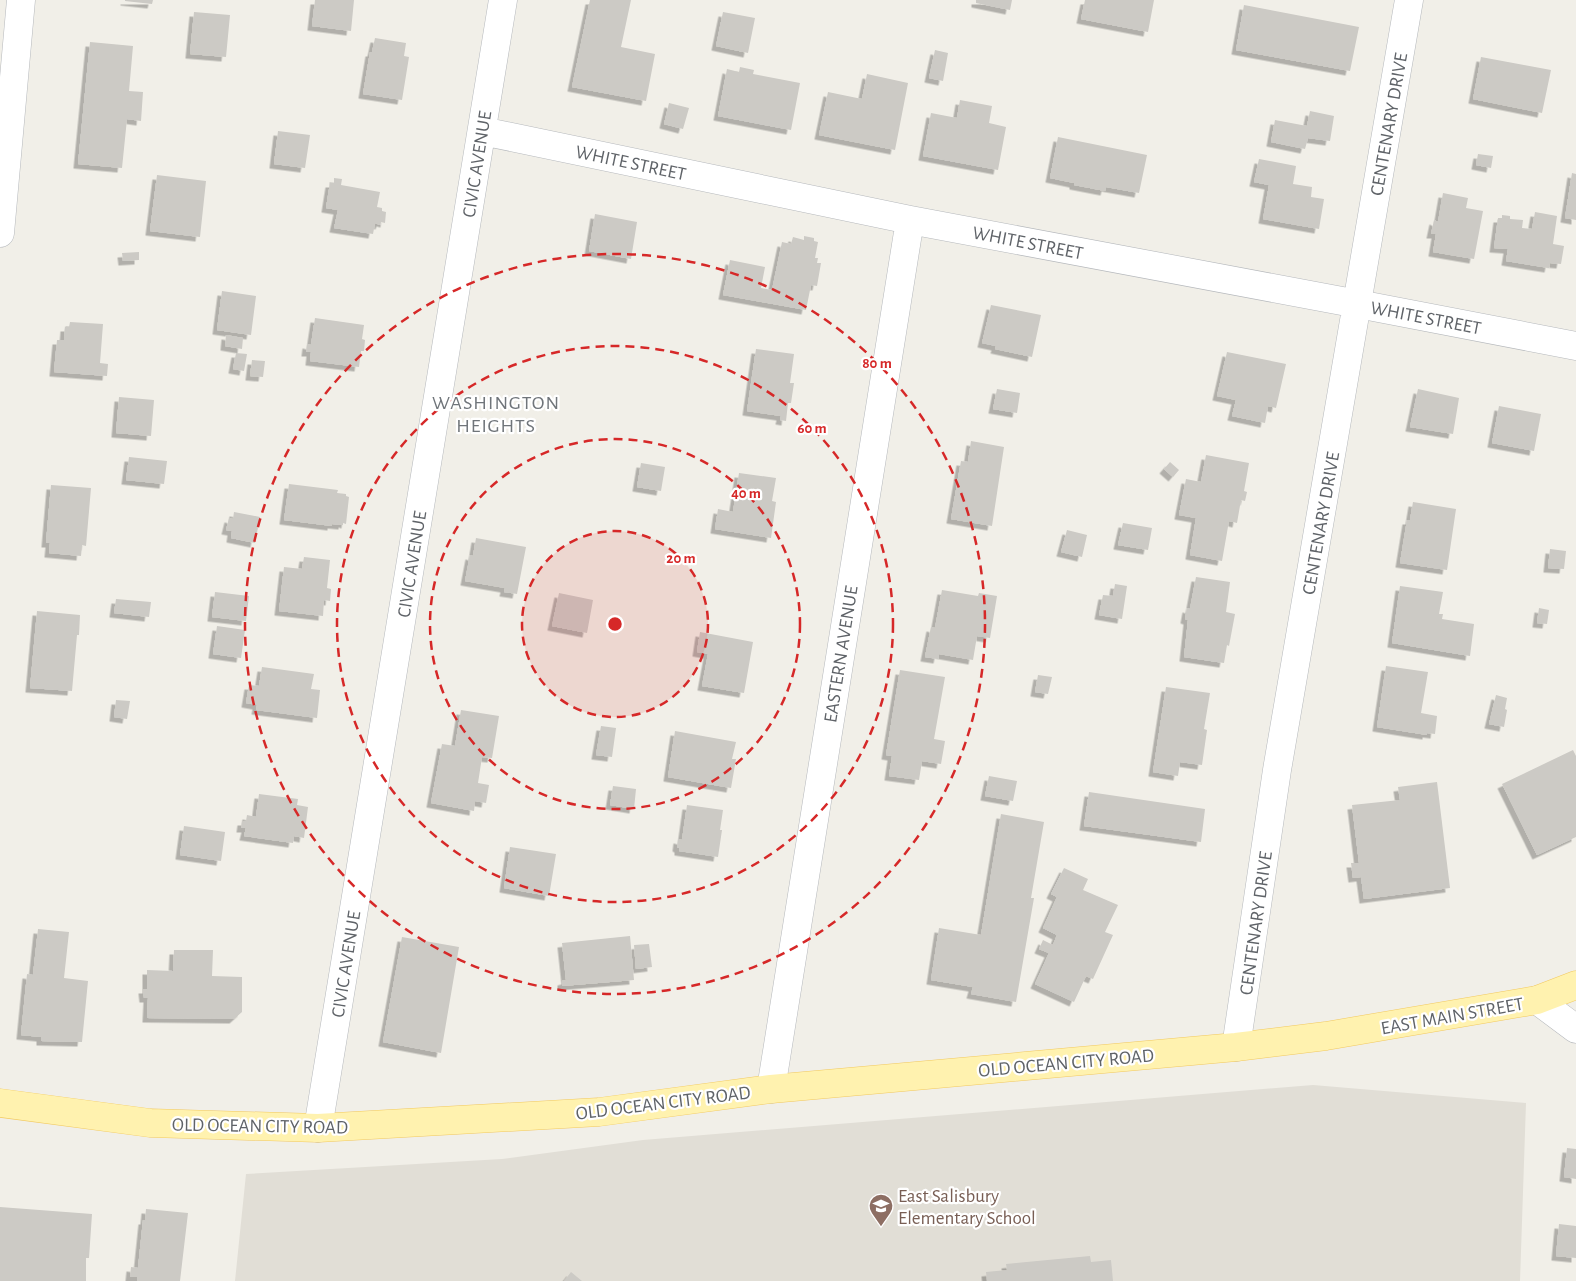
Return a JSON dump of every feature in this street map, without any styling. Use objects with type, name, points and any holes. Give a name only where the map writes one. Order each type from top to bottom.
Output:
[{"type":"main road","name":"EAST MAIN STREET","points":[[1326,1036],[1537,1000],[1576,985]]},
{"type":"main road","name":"OLD OCEAN CITY ROAD","points":[[0,1103],[150,1123],[318,1128],[600,1112],[771,1089],[1236,1047],[1326,1036]]},
{"type":"street","points":[[0,232],[8,66],[21,0]]},
{"type":"street","name":"CIVIC AVENUE","points":[[318,1128],[503,0]]},
{"type":"street","name":"CENTENARY DRIVE","points":[[1236,1047],[1277,770],[1409,0]]},
{"type":"street","name":"WHITE STREET","points":[[482,131],[910,220],[1576,346]]},
{"type":"street","name":"EASTERN AVENUE","points":[[771,1089],[910,220]]},
{"type":"street","points":[[1537,1000],[1576,1029]]},
{"type":"shaded area","name":"East Salisbury Elementary School","points":[[1313,1085],[1526,1103],[1520,1281],[235,1281],[246,1174],[502,1159],[643,1140]]},
{"type":"building","points":[[125,0],[153,0],[152,4]]},
{"type":"building","points":[[315,0],[354,0],[351,31],[312,26]]},
{"type":"building","points":[[590,0],[631,0],[621,47],[655,54],[646,101],[572,87]]},
{"type":"building","points":[[976,0],[1012,0],[1010,10],[976,3]]},
{"type":"building","points":[[1085,0],[1154,0],[1148,32],[1081,19]]},
{"type":"building","points":[[1244,5],[1359,27],[1350,71],[1236,50]]},
{"type":"building","points":[[194,12],[230,15],[226,57],[190,54]]},
{"type":"building","points":[[723,12],[755,18],[748,53],[716,46]]},
{"type":"building","points":[[375,38],[406,43],[404,56],[409,57],[402,100],[363,94],[370,52],[372,52]]},
{"type":"building","points":[[90,42],[133,46],[129,91],[143,92],[141,121],[127,119],[122,168],[78,164]]},
{"type":"building","points":[[935,50],[948,53],[943,81],[929,78]]},
{"type":"building","points":[[1481,57],[1551,70],[1542,113],[1473,99]]},
{"type":"building","points":[[740,67],[754,70],[753,74],[800,83],[791,130],[718,116],[727,69],[739,72]]},
{"type":"building","points":[[867,74],[908,83],[895,150],[819,135],[828,92],[862,99]]},
{"type":"building","points":[[960,100],[992,106],[989,123],[1006,127],[998,170],[923,156],[931,113],[957,118]]},
{"type":"building","points":[[669,103],[689,108],[683,129],[664,124]]},
{"type":"building","points":[[1310,111],[1334,116],[1330,141],[1308,138],[1305,149],[1271,142],[1275,120],[1307,126]]},
{"type":"building","points":[[278,131],[310,135],[305,168],[274,164]]},
{"type":"building","points":[[1058,137],[1147,155],[1139,193],[1106,187],[1105,191],[1050,178]]},
{"type":"building","points":[[1478,154],[1493,156],[1491,168],[1476,165]]},
{"type":"building","points":[[1259,159],[1296,166],[1293,184],[1312,187],[1311,197],[1324,199],[1319,229],[1263,219],[1269,185],[1254,182]]},
{"type":"building","points":[[1572,173],[1576,174],[1576,220],[1565,218]]},
{"type":"building","points":[[157,175],[206,181],[200,237],[150,231]]},
{"type":"building","points":[[334,178],[342,179],[341,185],[380,192],[377,207],[382,208],[382,211],[386,212],[385,223],[381,222],[380,225],[375,223],[373,234],[334,228],[338,210],[326,208],[330,183],[334,183]]},
{"type":"building","points":[[1443,193],[1468,198],[1466,208],[1483,211],[1474,259],[1433,252],[1436,234],[1431,234],[1434,220],[1438,222]]},
{"type":"building","points":[[1535,212],[1557,216],[1553,244],[1564,246],[1561,264],[1550,263],[1549,268],[1506,261],[1508,249],[1494,248],[1498,218],[1502,218],[1502,215],[1510,216],[1510,219],[1523,220],[1522,228],[1532,229]]},
{"type":"building","points":[[595,214],[637,222],[631,259],[589,251]]},
{"type":"building","points":[[804,236],[814,238],[814,241],[818,242],[815,258],[818,258],[817,263],[821,263],[817,286],[811,285],[806,310],[723,295],[730,260],[765,267],[761,288],[772,290],[782,242],[791,244],[793,237],[804,240]]},
{"type":"building","points":[[139,252],[139,260],[123,261],[122,253]]},
{"type":"building","points":[[222,291],[256,296],[251,335],[217,330]]},
{"type":"building","points":[[991,305],[1041,315],[1032,357],[995,349],[996,346],[982,343]]},
{"type":"building","points":[[315,318],[364,325],[362,339],[365,340],[364,351],[361,351],[359,367],[310,361],[311,352],[306,352],[307,344],[311,345]]},
{"type":"building","points":[[70,322],[103,324],[100,363],[108,364],[107,376],[54,372],[57,340],[64,340],[65,327],[69,327]]},
{"type":"building","points":[[226,335],[243,338],[242,349],[225,346]]},
{"type":"building","points":[[756,349],[794,354],[790,383],[794,383],[791,403],[788,403],[786,421],[780,420],[781,416],[747,411]]},
{"type":"building","points":[[1227,352],[1286,364],[1276,408],[1268,406],[1265,423],[1232,416],[1236,400],[1217,396]]},
{"type":"building","points":[[236,353],[247,354],[244,371],[233,369]]},
{"type":"building","points":[[252,360],[265,361],[263,377],[250,376]]},
{"type":"building","points":[[997,389],[1020,393],[1017,413],[993,409]]},
{"type":"building","points":[[1418,389],[1459,398],[1453,434],[1410,427]]},
{"type":"building","points":[[119,397],[154,400],[151,436],[116,433]]},
{"type":"building","points":[[1499,406],[1541,414],[1534,451],[1492,443]]},
{"type":"building","points":[[971,441],[1004,447],[992,526],[951,519],[961,461],[968,462]]},
{"type":"building","points":[[1206,455],[1249,463],[1244,491],[1247,492],[1245,501],[1241,500],[1237,523],[1229,521],[1222,561],[1190,555],[1196,518],[1179,515],[1186,479],[1201,482]]},
{"type":"building","points":[[129,457],[167,461],[164,484],[126,480]]},
{"type":"building","points":[[1170,462],[1179,470],[1173,477],[1164,469]]},
{"type":"building","points":[[641,463],[665,467],[661,491],[637,487]]},
{"type":"building","points":[[739,473],[776,478],[772,501],[776,502],[771,538],[715,529],[718,509],[733,512]]},
{"type":"building","points":[[289,484],[338,490],[337,493],[346,494],[349,497],[346,524],[332,524],[332,526],[284,520]]},
{"type":"building","points":[[51,485],[91,488],[86,546],[82,545],[81,556],[49,553],[50,543],[46,543]]},
{"type":"building","points":[[1413,502],[1456,509],[1447,570],[1400,563],[1407,520],[1410,520]]},
{"type":"building","points":[[234,512],[260,517],[255,543],[231,538],[232,531],[226,530],[229,518],[233,519]]},
{"type":"building","points":[[1123,523],[1152,528],[1148,550],[1118,545]]},
{"type":"building","points":[[1067,530],[1087,535],[1082,557],[1061,552]]},
{"type":"building","points":[[476,538],[526,547],[517,594],[504,592],[505,588],[465,581],[470,555],[473,556]]},
{"type":"building","points":[[1550,549],[1566,551],[1564,569],[1548,568]]},
{"type":"building","points":[[304,557],[330,560],[327,588],[331,589],[330,601],[324,600],[323,616],[279,611],[284,567],[302,569]]},
{"type":"building","points":[[1196,577],[1230,582],[1226,612],[1235,614],[1224,663],[1184,657],[1188,620],[1185,619],[1187,608],[1190,609]]},
{"type":"building","points":[[1115,584],[1127,586],[1122,619],[1099,615],[1103,595],[1113,596]]},
{"type":"building","points":[[1400,586],[1443,592],[1439,614],[1443,614],[1442,619],[1474,624],[1470,656],[1392,643]]},
{"type":"building","points":[[942,590],[978,596],[979,593],[997,596],[990,638],[977,636],[973,660],[939,654],[938,659],[925,657],[931,627],[935,628]]},
{"type":"building","points":[[215,592],[249,596],[246,621],[212,617]]},
{"type":"building","points":[[559,593],[593,600],[587,633],[552,626]]},
{"type":"building","points":[[116,599],[151,602],[149,617],[114,613]]},
{"type":"building","points":[[1539,608],[1549,610],[1547,624],[1537,623]]},
{"type":"building","points":[[37,611],[80,615],[72,691],[30,688]]},
{"type":"building","points":[[217,626],[245,630],[241,658],[213,654]]},
{"type":"building","points":[[700,632],[753,642],[744,693],[702,686],[708,654],[697,652]]},
{"type":"building","points":[[1386,666],[1428,672],[1421,713],[1437,716],[1435,734],[1427,733],[1427,735],[1377,727]]},
{"type":"building","points":[[262,667],[314,674],[311,689],[320,690],[317,718],[256,710],[257,705],[246,703],[249,685],[259,686]]},
{"type":"building","points":[[900,670],[945,677],[934,739],[945,741],[941,764],[922,761],[919,780],[889,776],[892,756],[886,755]]},
{"type":"building","points":[[1038,675],[1052,677],[1048,694],[1035,692]]},
{"type":"building","points":[[1166,687],[1210,693],[1204,729],[1207,730],[1202,765],[1180,762],[1178,776],[1153,772]]},
{"type":"building","points":[[1496,695],[1507,698],[1504,727],[1489,724]]},
{"type":"building","points":[[116,700],[130,701],[127,719],[114,717]]},
{"type":"building","points":[[461,710],[499,716],[492,758],[482,757],[478,783],[489,785],[486,803],[475,801],[474,811],[431,803],[442,744],[455,746]]},
{"type":"building","points":[[601,726],[616,728],[612,757],[596,755]]},
{"type":"building","points":[[675,731],[736,742],[732,759],[736,759],[731,788],[668,777]]},
{"type":"building","points":[[1573,750],[1576,756],[1576,837],[1537,855],[1502,784]]},
{"type":"building","points":[[989,776],[1017,781],[1013,801],[985,796]]},
{"type":"building","points":[[1437,782],[1450,888],[1364,899],[1361,877],[1353,878],[1351,863],[1359,863],[1352,805],[1400,800],[1398,787]]},
{"type":"building","points":[[613,786],[636,789],[634,809],[610,805]]},
{"type":"building","points":[[1089,792],[1205,809],[1201,842],[1084,826]]},
{"type":"building","points":[[259,794],[298,799],[297,805],[308,807],[304,838],[294,836],[293,843],[244,836],[246,828],[241,828],[242,821],[246,821],[247,815],[256,817]]},
{"type":"building","points":[[687,805],[723,810],[718,857],[679,851],[677,847],[678,839],[682,840]]},
{"type":"building","points":[[1001,814],[1044,822],[1031,898],[1034,898],[1016,1002],[971,994],[973,987],[931,980],[939,928],[981,935]]},
{"type":"building","points":[[184,826],[225,832],[221,861],[180,855]]},
{"type":"building","points":[[510,847],[556,854],[549,896],[504,888]]},
{"type":"building","points":[[1064,868],[1088,879],[1083,890],[1118,905],[1105,932],[1113,935],[1093,979],[1086,976],[1074,1002],[1035,984],[1049,953],[1039,949],[1043,940],[1053,945],[1057,935],[1043,928],[1057,897],[1051,894]]},
{"type":"building","points":[[38,929],[69,932],[64,978],[88,981],[82,1042],[41,1041],[41,1037],[21,1035],[27,974],[33,975]]},
{"type":"building","points":[[630,936],[634,980],[562,986],[562,981],[566,980],[562,943]]},
{"type":"building","points":[[402,937],[459,947],[441,1053],[383,1042]]},
{"type":"building","points":[[649,944],[652,967],[636,969],[634,945]]},
{"type":"building","points":[[174,950],[213,950],[212,976],[242,977],[242,1012],[234,1019],[147,1018],[148,998],[144,998],[143,989],[147,989],[147,970],[173,971]]},
{"type":"building","points":[[1567,1148],[1576,1149],[1576,1179],[1564,1177]]},
{"type":"building","points":[[0,1207],[92,1214],[89,1258],[86,1258],[86,1281],[0,1281]]},
{"type":"building","points":[[146,1209],[188,1213],[180,1281],[137,1281],[137,1277],[130,1277],[131,1267],[138,1268]]},
{"type":"building","points":[[1559,1224],[1576,1226],[1576,1258],[1556,1256]]},
{"type":"building","points":[[1090,1256],[1091,1262],[1111,1260],[1113,1281],[987,1281],[986,1272],[1007,1270],[1006,1264]]},
{"type":"building","points":[[571,1272],[582,1281],[564,1281]]},
{"type":"place","name":"East Salisbury Elementary School","points":[[881,1227]]},
{"type":"district","name":"WASHINGTON HEIGHTS","points":[[496,414]]}]
